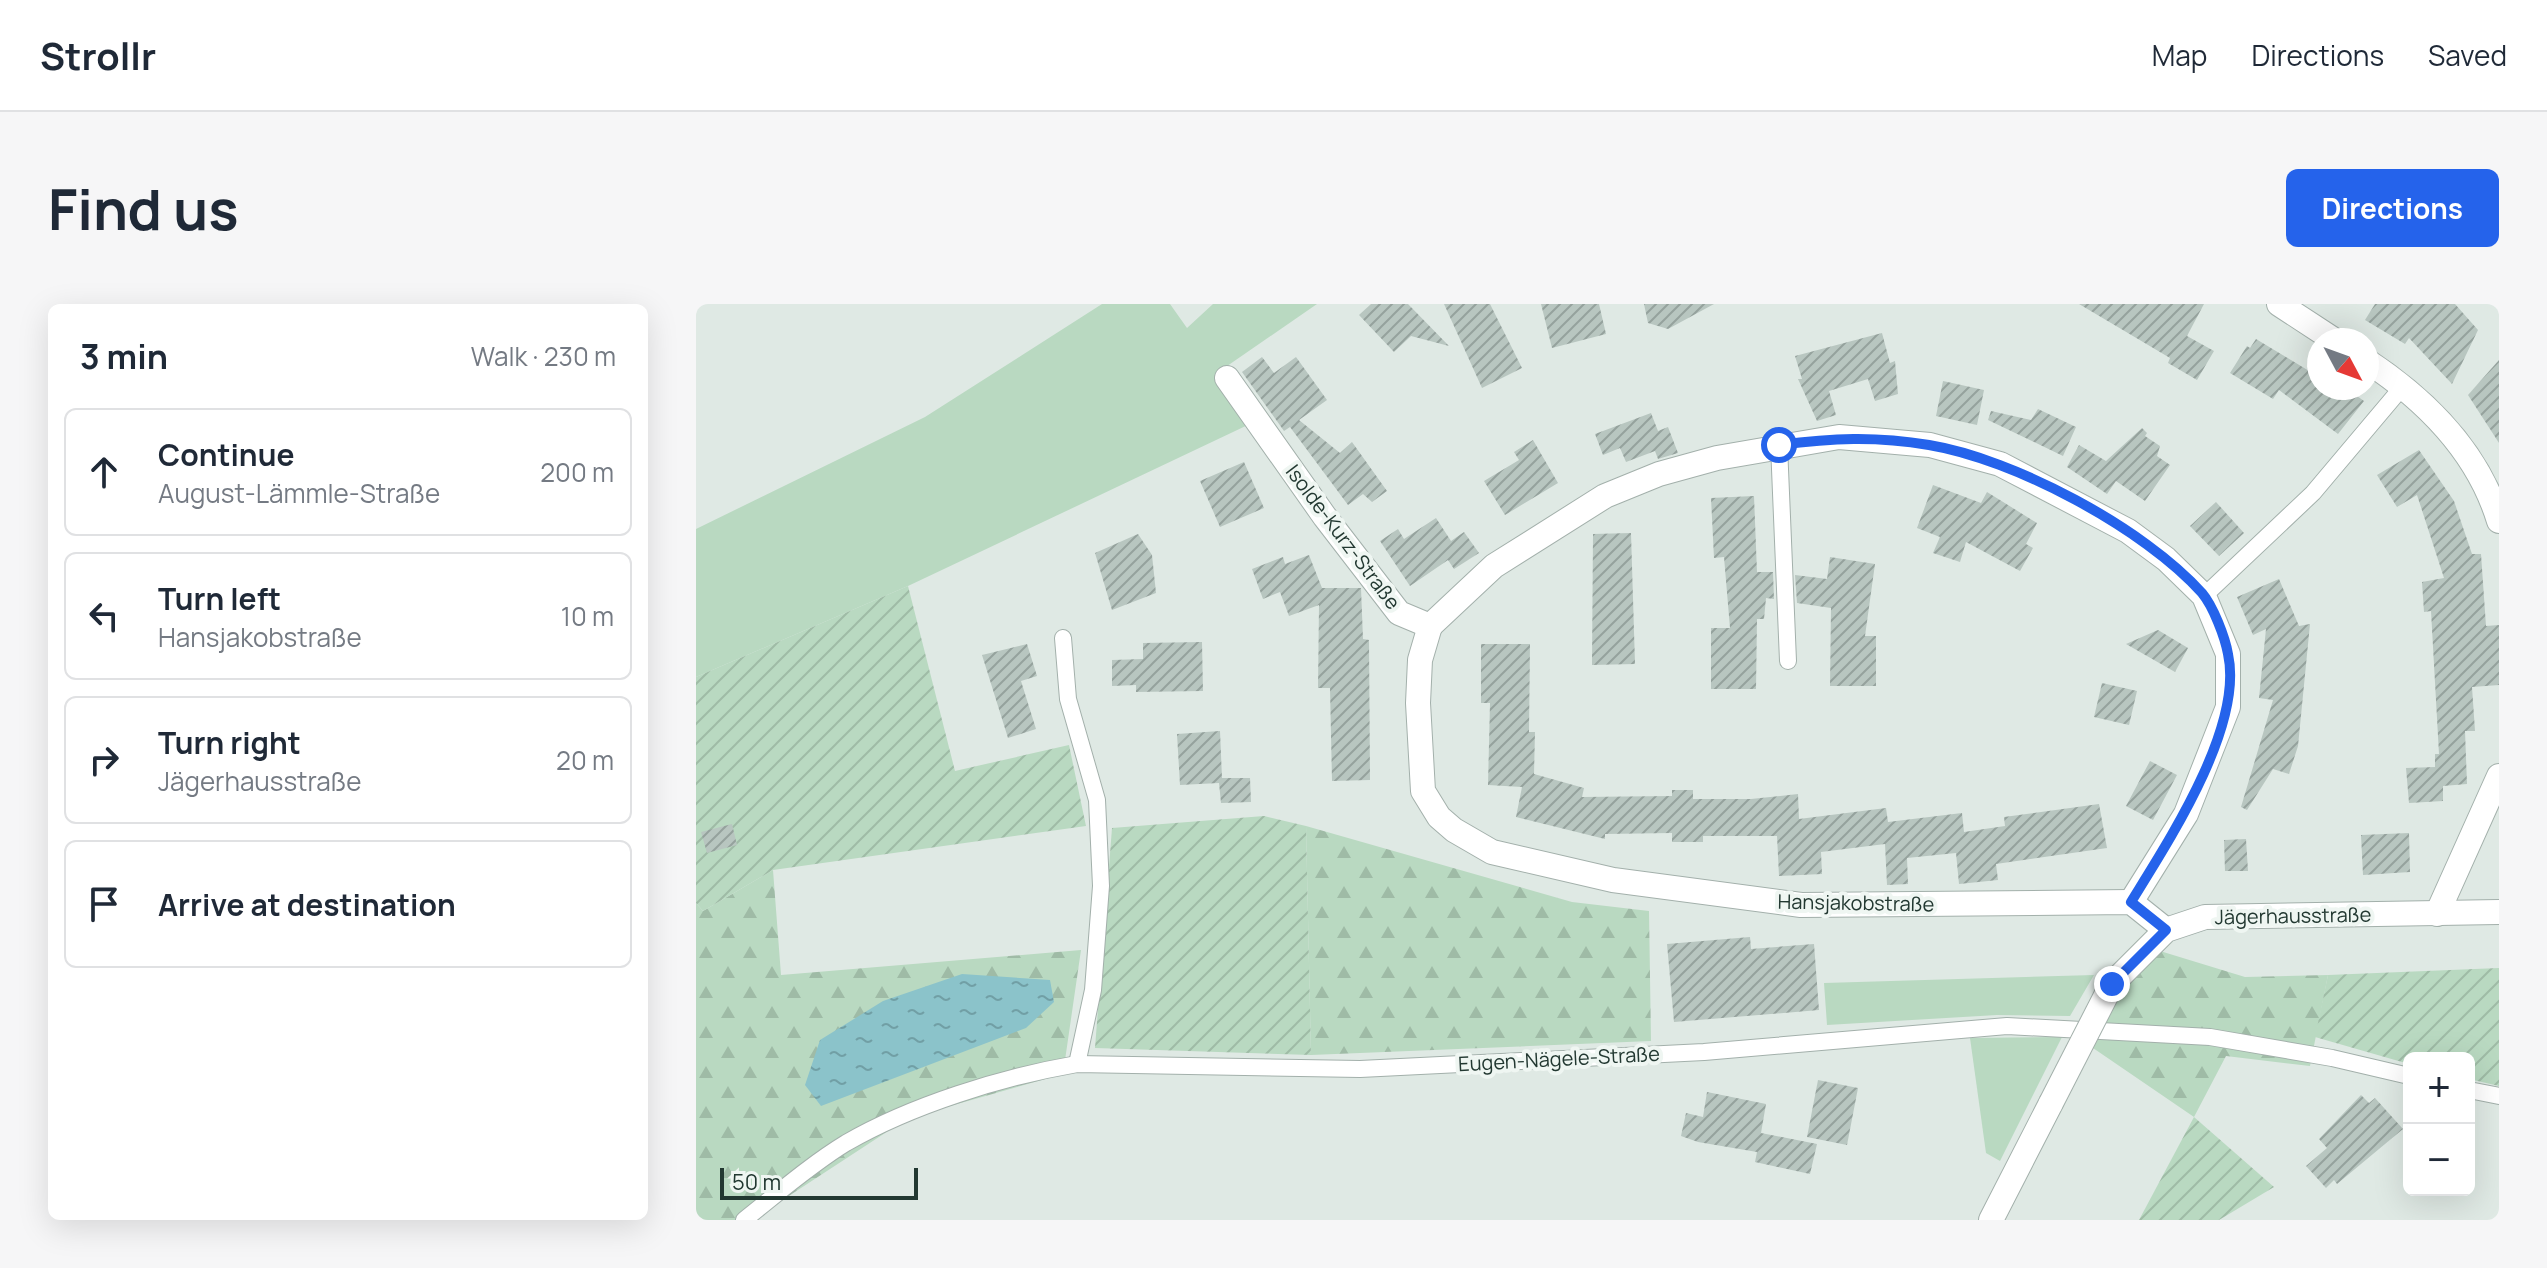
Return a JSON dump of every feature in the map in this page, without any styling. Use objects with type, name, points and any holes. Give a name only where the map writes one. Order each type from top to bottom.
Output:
[{"type":"street","points":[[2279,304],[2316,328]]},
{"type":"street","points":[[2379,369],[2404,385],[2443,425],[2475,465],[2499,521]]},
{"type":"street","name":"Isolde-Kurz-Straße","points":[[1227,378],[1325,517],[1399,613],[1430,626]]},
{"type":"street","points":[[1430,626],[1494,566],[1605,496],[1674,470],[1779,445],[1839,437],[1930,445],[2000,464],[2128,531],[2166,559],[2204,596],[2228,654],[2228,707],[2186,814],[2131,902],[2166,930]]},
{"type":"street","name":"Hansjakobstraße","points":[[1430,626],[1420,660],[1418,703],[1423,791],[1439,817],[1454,830],[1492,852],[1613,880],[1801,905],[2131,902]]},
{"type":"street","points":[[2437,914],[2499,776]]},
{"type":"street","name":"Jägerhausstraße","points":[[1991,1220],[2112,984],[2166,930],[2205,917],[2233,915],[2499,912]]},
{"type":"lane","points":[[2204,596],[2313,493],[2404,385]]},
{"type":"lane","points":[[1779,445],[1788,661]]},
{"type":"lane","points":[[1063,638],[1068,699],[1097,800],[1101,886],[1093,990],[1077,1064]]},
{"type":"lane","name":"Eugen-Nägele-Straße","points":[[744,1220],[846,1144],[901,1117],[1039,1071],[1077,1064],[1360,1069],[1704,1052],[2007,1026],[2210,1037],[2332,1058],[2403,1075]]},
{"type":"lane","points":[[2475,1091],[2499,1096]]},
{"type":"green space","points":[[1102,304],[1170,304],[1187,328],[1213,304],[1317,304],[1217,373],[1252,423],[908,586],[696,677],[696,529],[925,417]]},
{"type":"green space","points":[[908,586],[955,771],[1069,745],[1086,826],[773,870],[703,911],[696,903],[696,677]]},
{"type":"green space","points":[[1264,816],[1306,826],[1311,1055],[1095,1048],[1112,828]]},
{"type":"green space","points":[[1306,826],[1572,902],[1649,911],[1651,1041],[1311,1055]]},
{"type":"green space","points":[[773,870],[781,975],[1081,950],[1063,1074],[908,1118],[752,1220],[696,1220],[696,903],[703,911]]},
{"type":"green space","points":[[2160,951],[2245,977],[2328,975],[2310,1066],[2226,1056],[2194,1117],[2093,1048],[2117,995]]},
{"type":"green space","points":[[2499,968],[2499,1086],[2475,1080],[2475,1052],[2403,1052],[2403,1062],[2315,1037],[2328,975]]},
{"type":"green space","points":[[2094,975],[2070,1016],[1997,1015],[1827,1025],[1824,983]]},
{"type":"green space","points":[[2062,1037],[2000,1161],[1986,1153],[1970,1038]]},
{"type":"green space","points":[[2194,1117],[2274,1187],[2219,1220],[2139,1220]]},
{"type":"water","points":[[962,974],[1050,980],[1054,1002],[1026,1028],[821,1106],[805,1085],[820,1040],[883,1001]]},
{"type":"building","points":[[1371,304],[1408,304],[1449,346],[1411,336],[1394,352],[1359,315]]},
{"type":"building","points":[[1444,304],[1490,304],[1522,368],[1482,388]]},
{"type":"building","points":[[1541,304],[1599,304],[1606,334],[1552,348]]},
{"type":"building","points":[[1644,304],[1714,304],[1668,329],[1648,323]]},
{"type":"building","points":[[2079,304],[2204,304],[2187,336],[2214,351],[2197,380],[2168,363],[2170,358]]},
{"type":"building","points":[[2375,304],[2455,304],[2478,330],[2452,384],[2409,338],[2405,344],[2365,320]]},
{"type":"building","points":[[1882,333],[1890,363],[1895,361],[1898,394],[1875,401],[1868,379],[1829,391],[1836,415],[1817,421],[1798,379],[1802,379],[1795,356]]},
{"type":"building","points":[[2256,339],[2307,370],[2307,400],[2364,401],[2338,434],[2279,390],[2273,399],[2230,373],[2247,346],[2250,348]]},
{"type":"building","points":[[1262,357],[1274,373],[1296,357],[1327,400],[1299,420],[1340,453],[1352,442],[1387,491],[1372,502],[1363,494],[1348,505],[1290,427],[1284,431],[1242,372]]},
{"type":"building","points":[[2499,360],[2499,443],[2468,395]]},
{"type":"building","points":[[1943,381],[1984,390],[1977,425],[1936,416]]},
{"type":"building","points":[[2038,409],[2076,427],[2063,456],[1988,420],[1991,411],[2031,420]]},
{"type":"building","points":[[1651,413],[1658,431],[1668,427],[1678,453],[1658,459],[1655,451],[1626,462],[1620,448],[1603,455],[1595,434]]},
{"type":"building","points":[[2142,428],[2147,433],[2145,436],[2160,446],[2157,456],[2170,465],[2145,501],[2116,481],[2107,494],[2067,467],[2079,445],[2106,461]]},
{"type":"building","points":[[1533,440],[1558,483],[1505,515],[1484,481],[1519,460],[1514,452]]},
{"type":"building","points":[[2419,450],[2454,501],[2472,554],[2481,554],[2486,626],[2499,625],[2499,685],[2472,687],[2475,731],[2465,731],[2467,784],[2443,786],[2443,801],[2409,803],[2406,768],[2435,767],[2435,754],[2439,754],[2431,611],[2424,612],[2422,582],[2444,578],[2417,495],[2397,507],[2377,475]]},
{"type":"building","points":[[1244,462],[1264,508],[1220,527],[1200,481]]},
{"type":"building","points":[[1933,485],[1981,503],[1987,492],[2037,523],[2026,544],[2033,548],[2020,571],[1966,542],[1960,562],[1933,553],[1940,537],[1917,528]]},
{"type":"building","points":[[1754,496],[1757,572],[1773,572],[1774,599],[1766,598],[1764,619],[1757,619],[1756,689],[1711,689],[1711,628],[1730,628],[1724,557],[1714,558],[1711,498]]},
{"type":"building","points":[[2216,502],[2244,533],[2219,556],[2190,526]]},
{"type":"building","points":[[1436,518],[1451,541],[1464,532],[1479,553],[1454,569],[1448,560],[1410,586],[1380,541],[1398,529],[1404,539]]},
{"type":"building","points":[[1631,533],[1635,664],[1592,665],[1593,534]]},
{"type":"building","points":[[1138,534],[1152,555],[1156,593],[1112,610],[1095,553]]},
{"type":"building","points":[[1309,555],[1322,588],[1361,588],[1363,639],[1369,640],[1370,780],[1332,781],[1330,688],[1318,688],[1319,605],[1289,616],[1280,592],[1263,599],[1252,569],[1283,557],[1285,564]]},
{"type":"building","points":[[1830,557],[1875,564],[1865,636],[1876,636],[1876,686],[1830,686],[1831,608],[1797,603],[1795,575],[1827,579]]},
{"type":"building","points":[[2279,579],[2299,626],[2310,624],[2298,746],[2289,774],[2273,769],[2247,810],[2241,807],[2273,700],[2259,698],[2266,629],[2253,635],[2237,597]]},
{"type":"building","points":[[2158,630],[2188,648],[2175,672],[2126,644]]},
{"type":"building","points":[[1202,642],[1203,691],[1136,692],[1136,685],[1112,686],[1112,660],[1143,659],[1143,643]]},
{"type":"building","points":[[1027,644],[1037,676],[1021,681],[1036,729],[1008,738],[982,655]]},
{"type":"building","points":[[1481,644],[1530,644],[1529,732],[1535,732],[1534,774],[1584,788],[1582,797],[1672,796],[1672,790],[1693,790],[1693,799],[1751,799],[1798,794],[1799,819],[1886,808],[1888,822],[1962,813],[1964,832],[2005,826],[2004,817],[2099,804],[2107,848],[1996,864],[1998,880],[1959,884],[1956,853],[1907,858],[1908,884],[1887,885],[1885,844],[1821,852],[1822,874],[1779,876],[1777,836],[1703,836],[1703,842],[1672,842],[1672,833],[1605,834],[1605,839],[1516,817],[1522,787],[1488,785],[1490,703],[1481,703]]},
{"type":"building","points":[[2102,683],[2137,691],[2129,725],[2094,717]]},
{"type":"building","points":[[1220,731],[1222,778],[1250,778],[1251,802],[1221,803],[1219,783],[1180,785],[1177,734]]},
{"type":"building","points":[[2150,761],[2177,775],[2153,820],[2126,806]]},
{"type":"building","points":[[732,824],[737,845],[707,853],[701,832]]},
{"type":"building","points":[[2409,833],[2410,872],[2363,875],[2361,835]]},
{"type":"building","points":[[2246,839],[2248,871],[2225,871],[2224,840]]},
{"type":"building","points":[[1750,937],[1751,949],[1814,944],[1819,1010],[1674,1022],[1667,944]]},
{"type":"building","points":[[1818,1080],[1858,1088],[1847,1145],[1807,1137]]},
{"type":"building","points":[[1707,1092],[1766,1104],[1761,1133],[1817,1144],[1810,1174],[1755,1162],[1757,1152],[1681,1136],[1686,1113],[1703,1117]]},
{"type":"building","points":[[2361,1095],[2369,1103],[2375,1098],[2403,1129],[2337,1184],[2334,1180],[2326,1188],[2306,1166],[2327,1148],[2319,1139]]},
{"type":"route","points":[[1779,445],[1839,437],[1930,445],[2000,464],[2128,531],[2166,559],[2204,596],[2228,654],[2228,707],[2186,814],[2131,902],[2166,930],[2112,984]]}]
